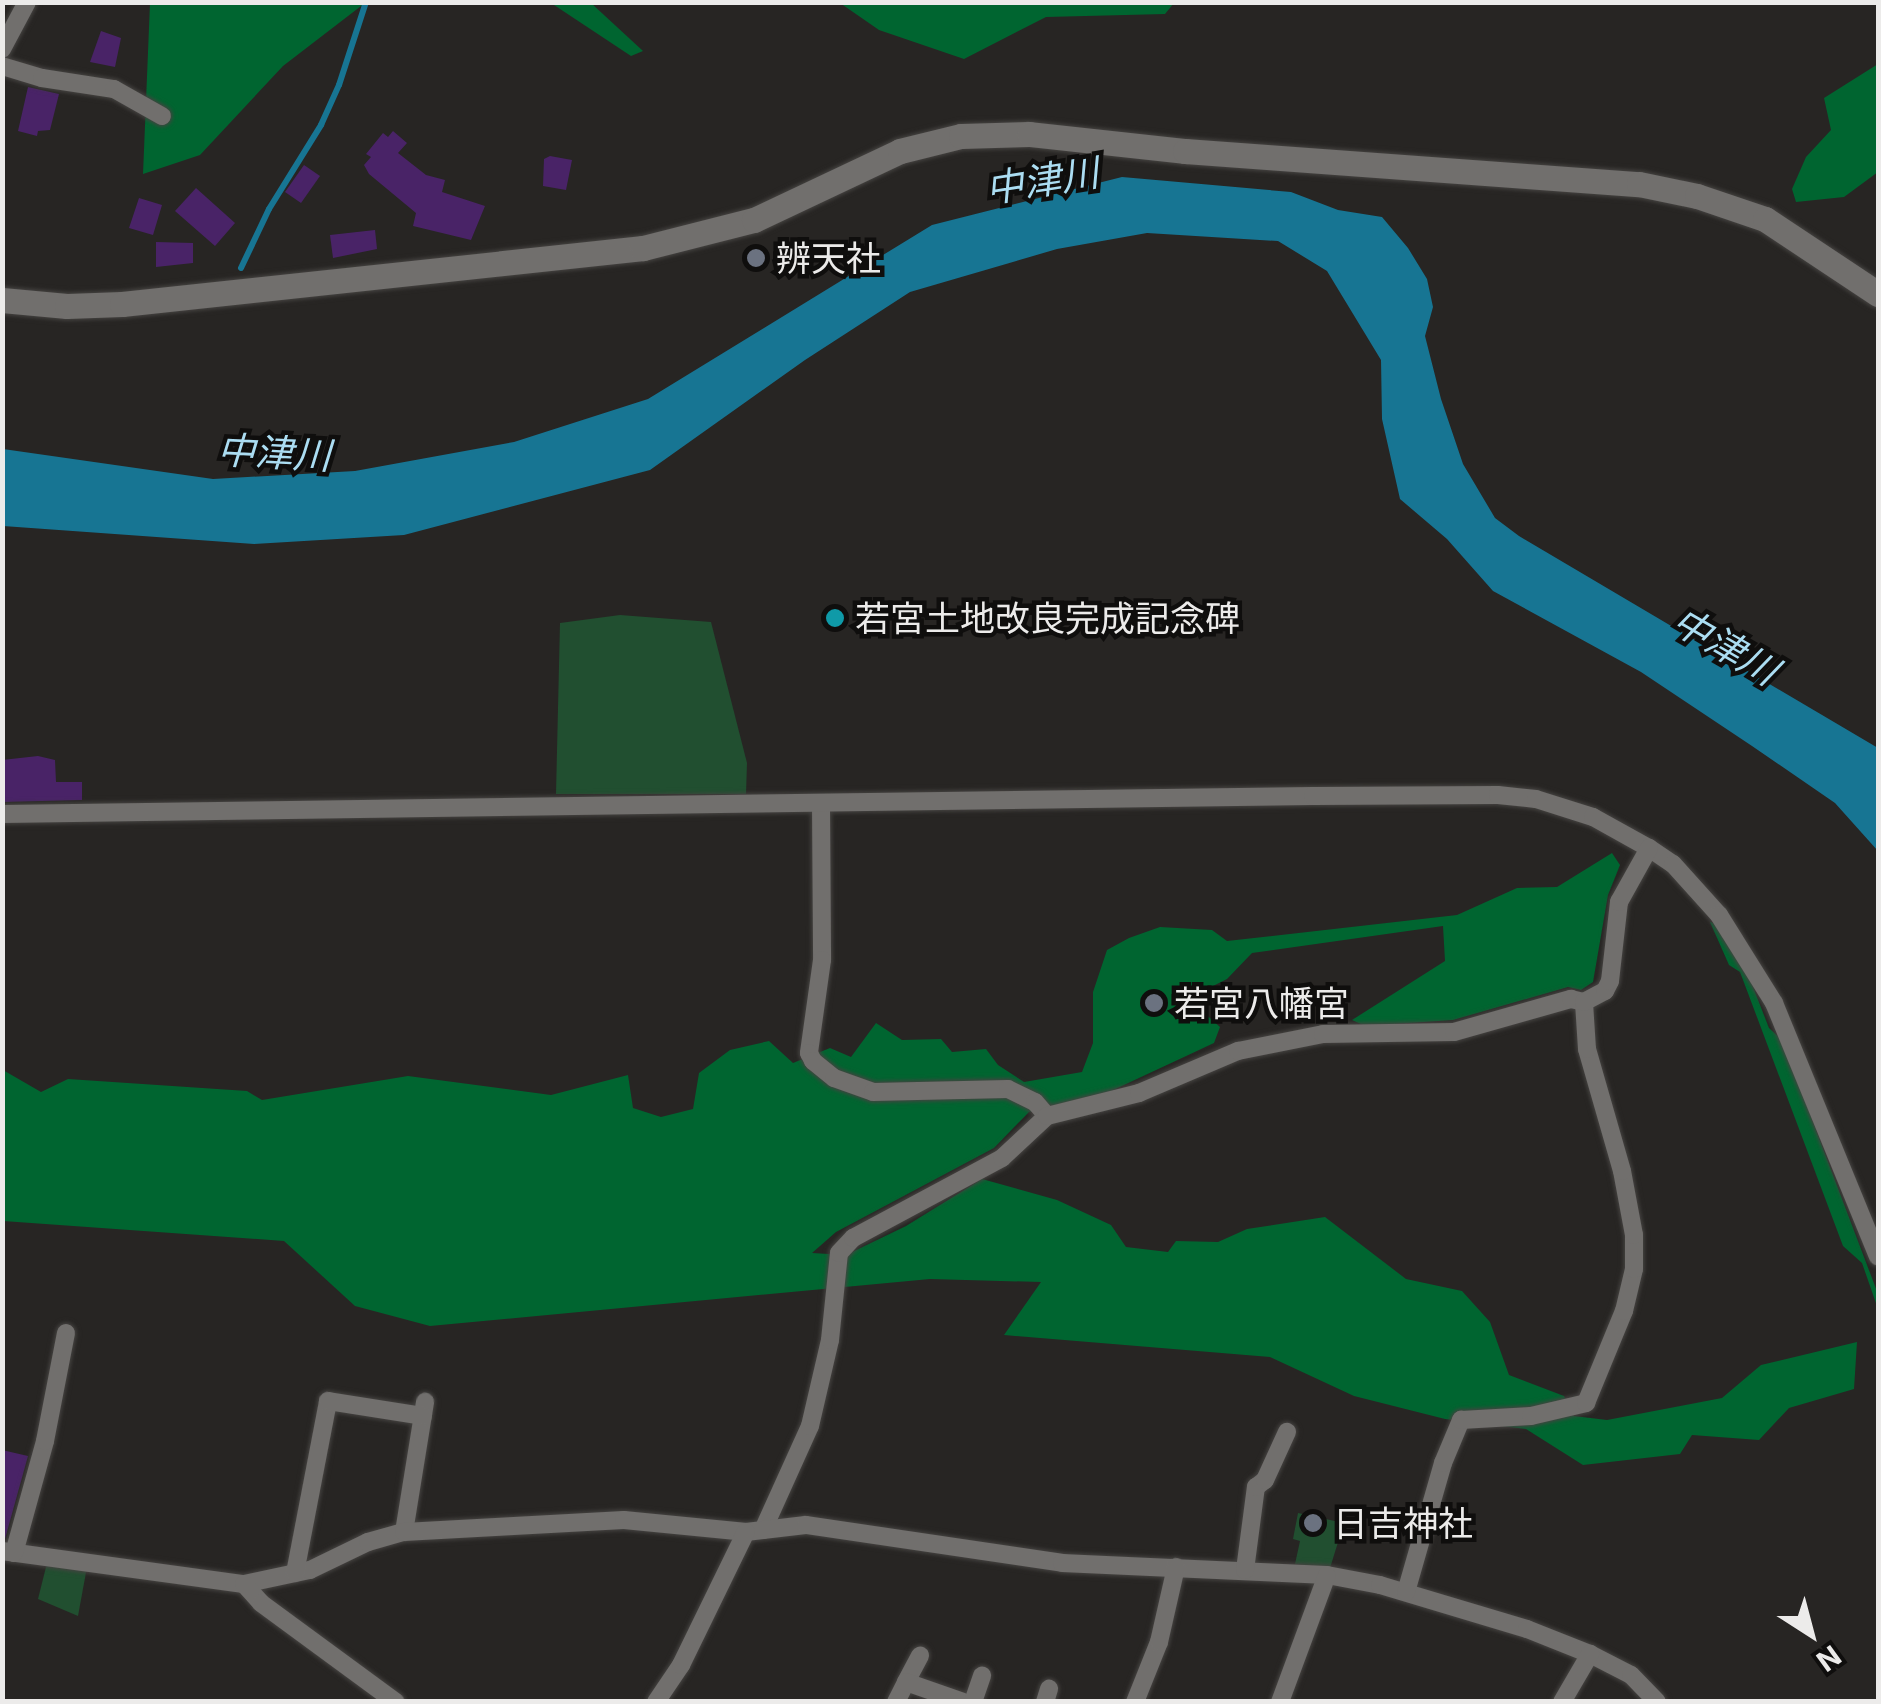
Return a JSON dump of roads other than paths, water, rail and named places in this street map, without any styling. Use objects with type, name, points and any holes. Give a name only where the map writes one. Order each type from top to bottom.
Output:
[{"type":"street","points":[[2,49],[26,2]]},
{"type":"street","points":[[2,66],[42,78],[114,89],[162,116]]},
{"type":"street","points":[[2,300],[68,306],[122,304],[644,248],[754,220],[900,151],[961,136],[1029,134],[1185,151],[1638,184],[1697,196],[1765,220],[1878,294]]},
{"type":"street","points":[[2,814],[1498,795],[1536,800],[1593,817],[1649,848],[1696,887],[1767,990],[1793,1043],[1878,1256]]},
{"type":"street","points":[[821,804],[822,960],[809,1053],[813,1061],[834,1078],[873,1092],[1008,1089],[1035,1102],[1047,1116]]},
{"type":"street","points":[[656,1702],[681,1665],[754,1531],[820,1394],[839,1253],[876,1225],[1002,1158],[1047,1116],[1140,1092],[1238,1051],[1323,1034],[1454,1032],[1571,999],[1584,1002],[1605,991],[1610,981],[1620,902],[1649,848]]},
{"type":"street","points":[[1406,1592],[1443,1463],[1462,1420],[1531,1416],[1586,1403],[1624,1311],[1634,1269],[1634,1234],[1588,1049],[1584,1002]]},
{"type":"street","points":[[66,1333],[44,1441],[8,1552],[244,1584],[295,1573],[368,1542],[404,1532],[624,1520],[754,1531],[806,1525],[1062,1563],[1327,1575],[1406,1592],[1527,1629],[1631,1675],[1658,1702]]},
{"type":"street","points":[[295,1573],[322,1467],[328,1402],[424,1409],[404,1532]]},
{"type":"street","points":[[1245,1570],[1243,1556],[1256,1487],[1266,1476],[1287,1432]]},
{"type":"street","points":[[1135,1702],[1160,1642],[1176,1566]]},
{"type":"street","points":[[1280,1702],[1327,1575]]},
{"type":"street","points":[[244,1584],[262,1603],[384,1698]]},
{"type":"street","points":[[1562,1702],[1590,1654]]},
{"type":"street","points":[[896,1702],[920,1656]]},
{"type":"street","points":[[973,1702],[982,1676]]},
{"type":"street","points":[[906,1682],[963,1702]]},
{"type":"water","points":[[1122,177],[1291,192],[1338,210],[1382,217],[1427,279],[1433,307],[1425,336],[1441,399],[1463,464],[1495,518],[1519,536],[1878,748],[1878,851],[1835,803],[1752,746],[1641,672],[1493,591],[1447,539],[1400,499],[1382,419],[1381,360],[1327,271],[1278,241],[1147,233],[1057,249],[910,292],[805,360],[650,470],[404,535],[254,544],[3,526],[3,449],[213,479],[355,471],[514,442],[648,399],[932,225]]},
{"type":"waterway","points":[[241,268],[269,209],[321,125],[339,85],[366,2]]},
{"type":"place","name":"辨天社","points":[[756,258]]},
{"type":"place","name":"若宮土地改良完成記念碑","points":[[835,618]]},
{"type":"place","name":"若宮八幡宮","points":[[1154,1003]]},
{"type":"place","name":"日吉神社","points":[[1313,1523]]},
{"type":"water label","name":"中津川","points":[[1042,181]]},
{"type":"water label","name":"中津川","points":[[274,453]]},
{"type":"water label","name":"中津川","points":[[1725,646]]}]
